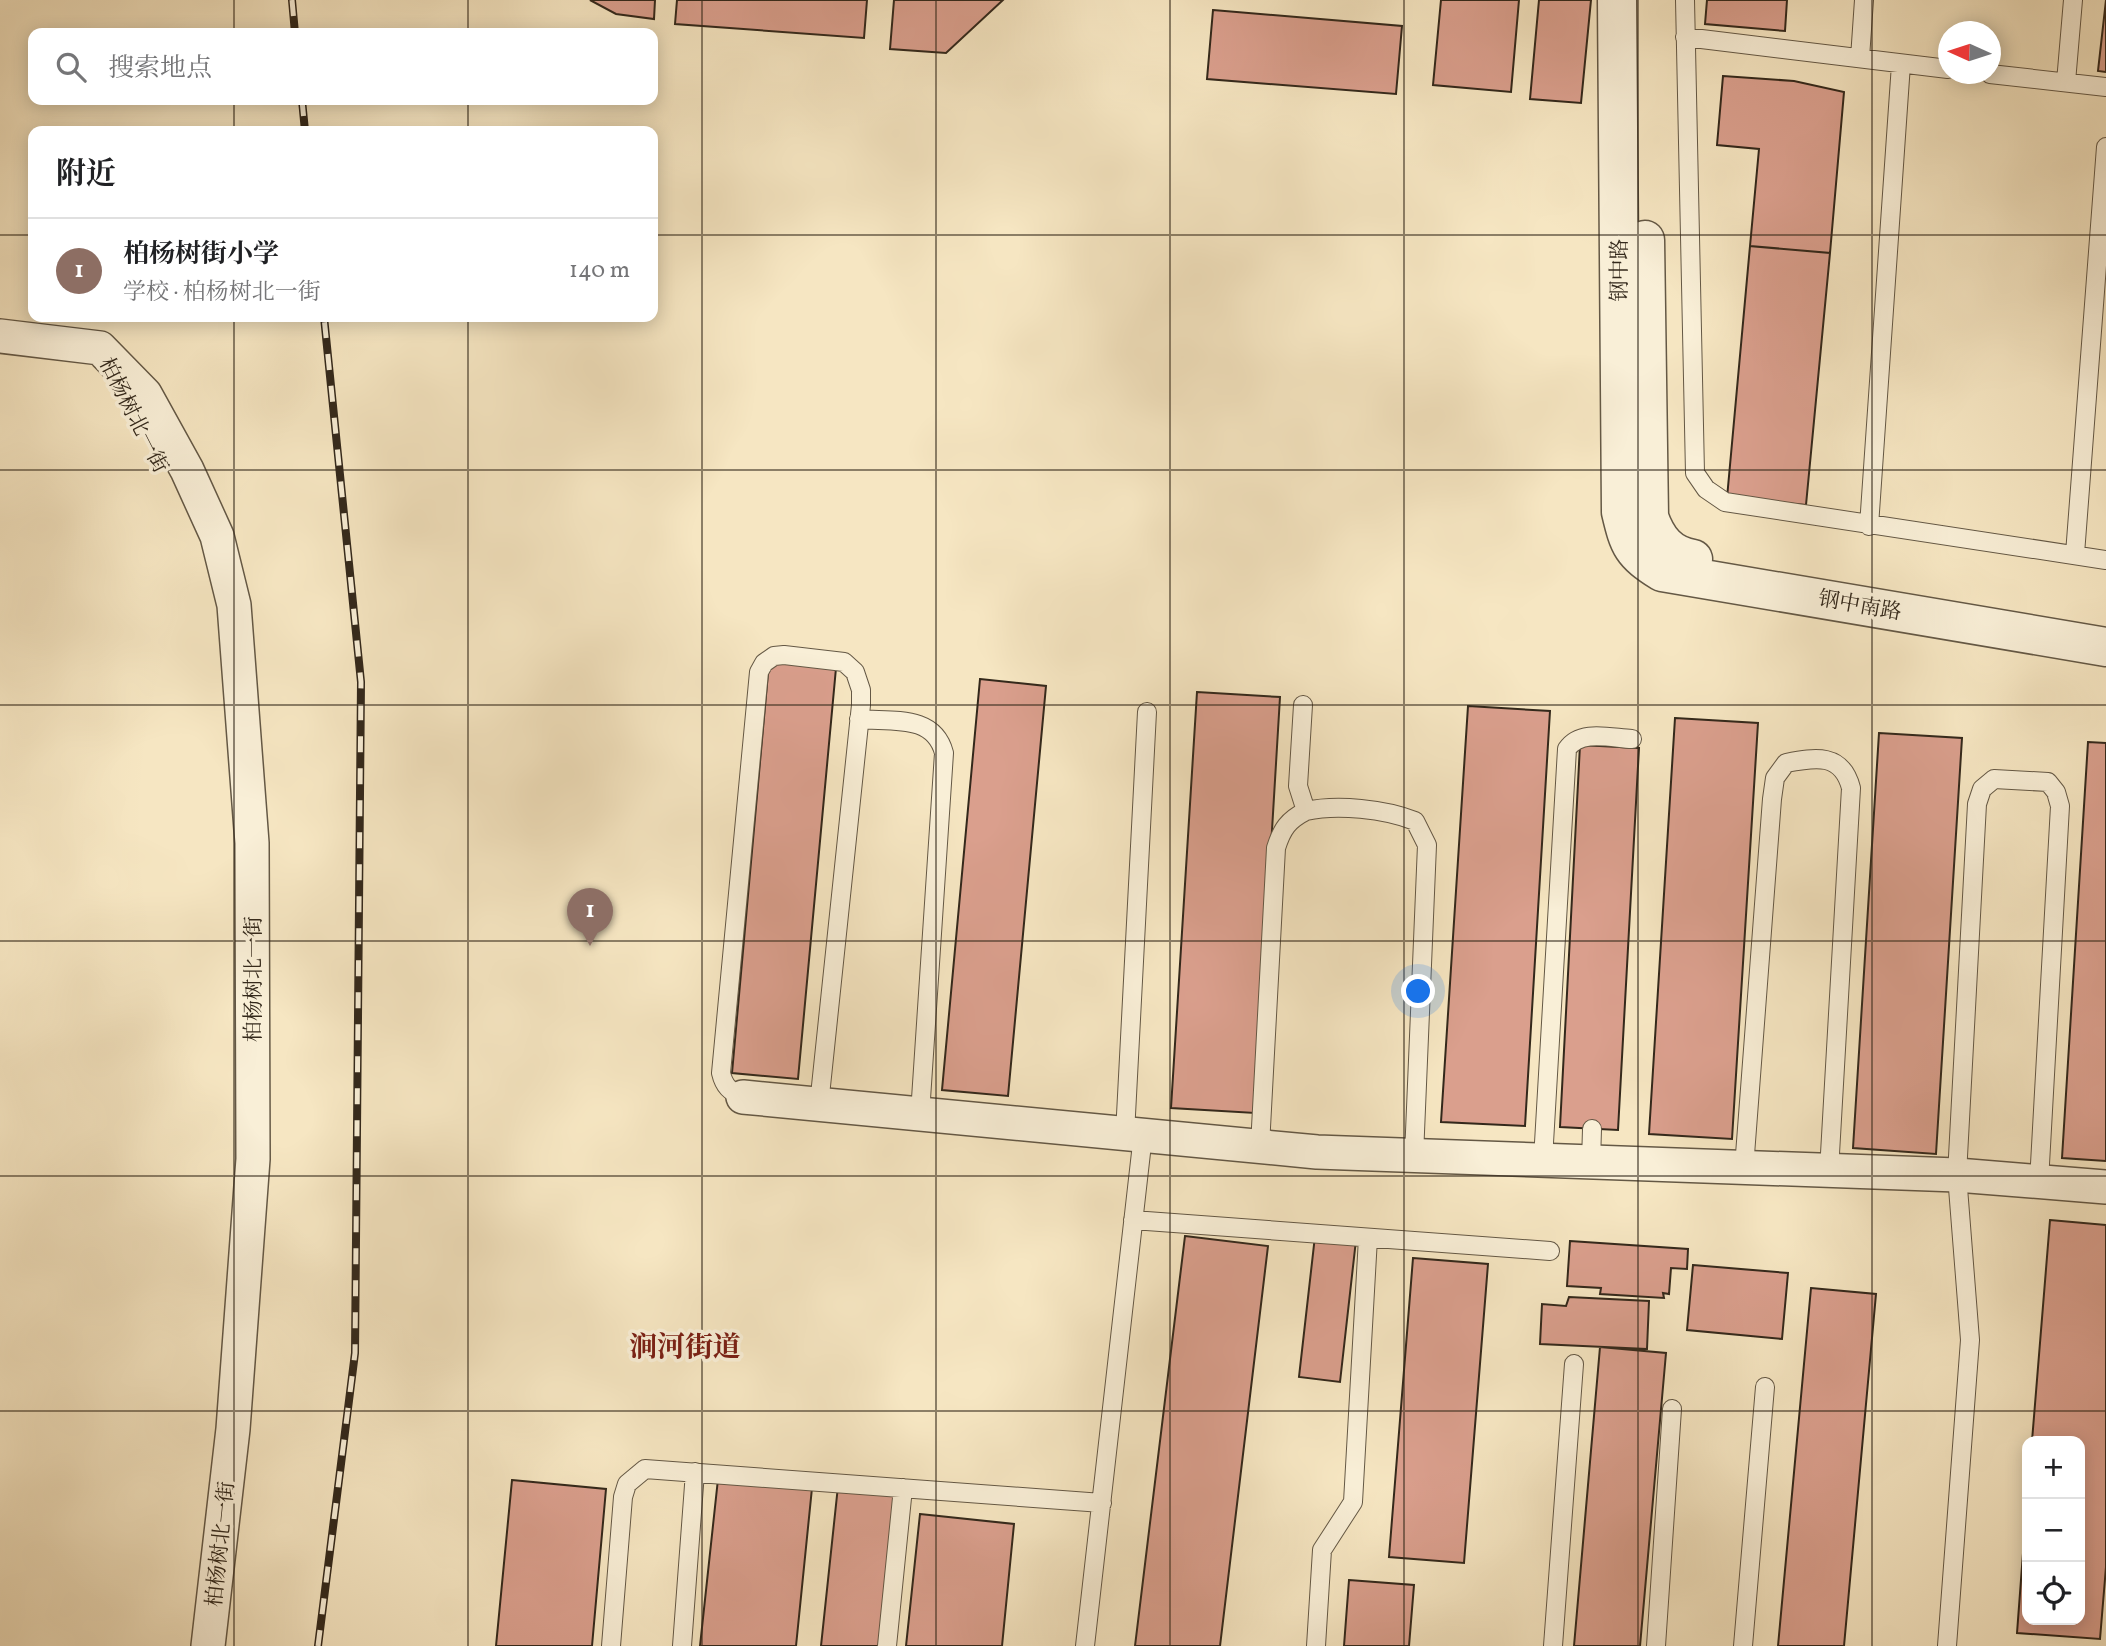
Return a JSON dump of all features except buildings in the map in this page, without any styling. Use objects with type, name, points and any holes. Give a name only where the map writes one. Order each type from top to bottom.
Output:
[{"type":"street","name":"钢中路","points":[[1617,0],[1621,512],[1641,536],[1649,517],[1642,0]]},
{"type":"street","name":"柏杨树北一街","points":[[0,336],[100,348],[145,394],[187,470],[217,536],[234,605],[252,843],[253,1159],[233,1429],[208,1646]]},
{"type":"street","name":"柏杨树北一街","points":[[100,348],[192,531],[213,599],[226,706],[234,844],[235,1152],[214,1426],[191,1646]]},
{"type":"street","name":"钢中南路","points":[[2106,628],[1685,557],[1641,536],[1640,558],[1662,572],[2106,647]]},
{"type":"street","points":[[743,1097],[1317,1152],[1957,1175],[2106,1187]]},
{"type":"lane","points":[[1685,0],[1695,473],[1706,489],[1725,502],[1869,526],[2106,559]]},
{"type":"lane","points":[[1860,58],[1864,0]]},
{"type":"lane","points":[[2066,82],[2073,0]]},
{"type":"lane","points":[[1685,37],[1938,68]]},
{"type":"lane","points":[[1869,526],[1901,64]]},
{"type":"lane","points":[[2001,75],[2106,87]]},
{"type":"lane","points":[[2075,554],[2106,146]]},
{"type":"lane","points":[[743,1097],[732,1093],[724,1084],[721,1073],[759,671],[764,663],[774,656],[784,655],[844,662],[855,672],[861,690],[819,1105]]},
{"type":"lane","points":[[1303,705],[1298,786],[1306,811]]},
{"type":"lane","points":[[1085,1646],[1133,1220],[1147,712]]},
{"type":"lane","points":[[859,719],[923,724],[941,740],[944,753],[920,1114]]},
{"type":"lane","points":[[1543,1160],[1567,749],[1571,742],[1581,737],[1632,739]]},
{"type":"lane","points":[[1744,1168],[1775,778],[1786,763],[1811,758],[1836,762],[1847,773],[1851,788],[1829,1171]]},
{"type":"lane","points":[[1947,1646],[1970,1340],[1957,1175],[1977,804],[1982,789],[1994,779],[2048,782],[2056,792],[2060,806],[2039,1182]]},
{"type":"lane","points":[[1260,1146],[1276,848],[1282,829],[1293,817],[1321,808],[1395,813],[1415,821],[1427,845],[1414,1156]]},
{"type":"lane","points":[[1591,1162],[1592,1129]]},
{"type":"lane","points":[[1133,1220],[1550,1251]]},
{"type":"lane","points":[[1316,1646],[1322,1550],[1353,1502],[1368,1238]]},
{"type":"lane","points":[[1553,1646],[1574,1364]]},
{"type":"lane","points":[[1743,1646],[1765,1387]]},
{"type":"lane","points":[[1656,1646],[1672,1409]]},
{"type":"lane","points":[[611,1646],[623,1497],[627,1484],[645,1469],[1101,1503]]},
{"type":"lane","points":[[682,1646],[695,1472]]},
{"type":"lane","points":[[887,1646],[903,1488]]},
{"type":"railway","points":[[292,0],[295,28]]},
{"type":"railway","points":[[302,105],[305,126]]},
{"type":"railway","points":[[318,1646],[355,1353],[361,682],[325,322]]},
{"type":"place","name":"柏杨树街小学","points":[[590,946]]},
{"type":"district","name":"涧河街道","points":[[685,1346]]}]
